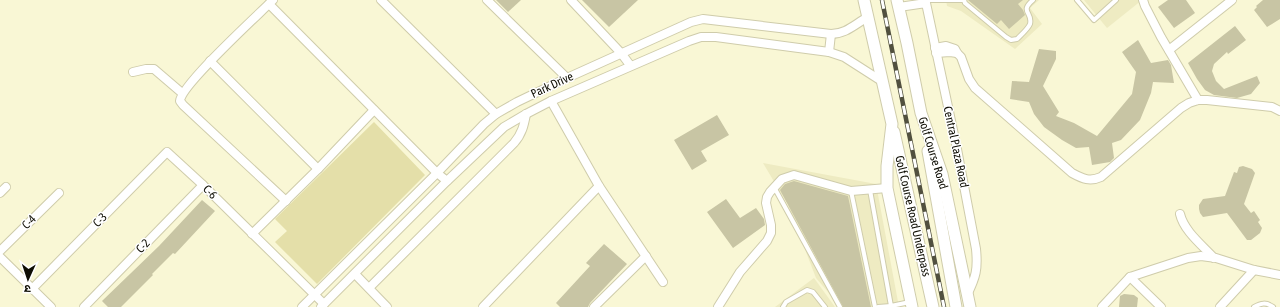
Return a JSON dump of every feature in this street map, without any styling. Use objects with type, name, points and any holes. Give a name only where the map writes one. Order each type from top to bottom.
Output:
[{"type":"main road","points":[[864,0],[892,124],[887,166],[887,188],[912,304]]},
{"type":"main road","name":"Golf Course Road","points":[[898,4],[921,113],[942,174],[970,307]]},
{"type":"main road","name":"Golf Course Road Underpass","points":[[921,113],[956,307]]},
{"type":"main road","name":"Golf Course Road Underpass","points":[[892,124],[933,307]]},
{"type":"street","points":[[381,0],[496,114]]},
{"type":"street","points":[[487,0],[567,78]]},
{"type":"street","points":[[571,0],[621,52],[630,66]]},
{"type":"street","points":[[1143,0],[1158,31],[1198,100]]},
{"type":"street","points":[[1170,50],[1232,0]]},
{"type":"street","points":[[286,201],[182,105],[180,101],[182,93],[210,61],[271,2],[374,110],[437,173],[447,181]]},
{"type":"street","points":[[898,4],[928,2]]},
{"type":"street","name":"Central Plaza Road","points":[[928,2],[978,263],[975,280],[967,295]]},
{"type":"street","name":"Park Drive","points":[[302,307],[437,173],[484,124],[496,114],[517,102],[621,52],[690,22],[703,19],[837,34],[846,32],[868,17]]},
{"type":"street","points":[[829,52],[831,34]]},
{"type":"street","name":"Park Drive","points":[[323,306],[447,181],[504,127],[551,101],[689,41],[701,37],[716,37],[829,52],[844,56],[883,82]]},
{"type":"street","points":[[936,50],[946,46],[955,49],[961,57],[969,79],[975,88],[1072,173],[1083,179],[1093,180],[1101,177],[1181,108],[1198,100],[1272,107],[1280,111]]},
{"type":"street","points":[[210,61],[318,169]]},
{"type":"street","points":[[133,72],[154,69],[182,93]]},
{"type":"street","points":[[551,101],[599,186],[663,282]]},
{"type":"street","points":[[252,234],[318,169],[374,110]]},
{"type":"street","points":[[369,288],[520,137],[526,114]]},
{"type":"street","name":"C-6","points":[[167,152],[203,185],[314,295],[323,306]]},
{"type":"street","name":"C-3","points":[[33,288],[167,152]]},
{"type":"street","points":[[718,307],[740,272],[767,241],[771,233],[771,225],[766,203],[770,192],[782,179],[794,175],[851,191],[887,188]]},
{"type":"street","name":"C-2","points":[[84,307],[203,185]]},
{"type":"street","points":[[483,307],[599,186]]},
{"type":"street","name":"C-4","points":[[0,251],[59,193]]},
{"type":"street","points":[[1180,214],[1181,220],[1188,230],[1214,258]]},
{"type":"street","points":[[594,307],[646,256]]},
{"type":"street","points":[[1102,307],[1130,277],[1188,258],[1201,256],[1214,258],[1254,270],[1280,275]]},
{"type":"street","points":[[0,257],[51,307]]},
{"type":"street","points":[[1220,307],[1254,270]]},
{"type":"street","points":[[355,274],[387,307]]},
{"type":"street","points":[[1130,277],[1162,307]]},
{"type":"lane","points":[[928,2],[963,0],[1006,37],[1014,40],[1017,39],[1030,24],[1026,8],[1033,0]]},
{"type":"lane","points":[[1077,0],[1094,20],[1116,0]]},
{"type":"lane","points":[[774,187],[840,307]]},
{"type":"lane","points":[[870,190],[891,306]]},
{"type":"lane","points":[[851,191],[875,307]]},
{"type":"lane","points":[[783,307],[786,302],[807,290],[813,292],[825,307]]},
{"type":"lane","points":[[1254,307],[1263,303],[1269,304],[1273,307]]},
{"type":"lane","points":[[878,307],[912,304]]},
{"type":"shaded area","points":[[946,0],[1039,0],[1030,8],[1042,24],[1015,49],[961,11],[947,6]]},
{"type":"shaded area","points":[[1084,0],[1142,0],[1107,28]]},
{"type":"shaded area","points":[[374,122],[425,175],[317,284],[275,242],[287,231],[275,219]]},
{"type":"shaded area","points":[[763,163],[876,184],[899,307],[841,307],[816,278],[788,205]]},
{"type":"shaded area","points":[[814,278],[835,307],[775,307]]},
{"type":"building","points":[[496,0],[521,0],[508,12]]},
{"type":"building","points":[[582,0],[638,0],[609,27]]},
{"type":"building","points":[[968,0],[1023,0],[1018,4],[1025,15],[1009,29],[1001,20],[997,24]]},
{"type":"building","points":[[1168,0],[1186,0],[1195,13],[1174,28],[1158,7]]},
{"type":"building","points":[[1263,0],[1280,0],[1280,19],[1267,27],[1254,10]]},
{"type":"building","points":[[1235,26],[1246,40],[1228,54],[1227,52],[1214,64],[1212,71],[1216,81],[1224,89],[1257,76],[1260,83],[1251,94],[1237,98],[1214,95],[1205,90],[1188,63]]},
{"type":"building","points":[[1138,40],[1151,63],[1168,60],[1171,65],[1174,83],[1153,82],[1151,93],[1140,120],[1121,140],[1112,143],[1114,158],[1110,162],[1092,165],[1089,147],[1076,148],[1062,140],[1044,127],[1034,114],[1029,102],[1010,99],[1012,81],[1029,82],[1039,49],[1056,51],[1056,59],[1043,86],[1059,112],[1056,116],[1074,123],[1097,136],[1132,94],[1136,72],[1122,52]]},
{"type":"building","points":[[717,115],[729,135],[701,151],[707,161],[692,170],[674,140]]},
{"type":"building","points":[[1243,166],[1252,169],[1255,173],[1244,204],[1251,213],[1254,211],[1260,220],[1258,222],[1262,228],[1260,233],[1251,240],[1247,240],[1227,213],[1203,217],[1199,209],[1199,205],[1203,199],[1225,196],[1234,172],[1237,173],[1239,167]]},
{"type":"building","points":[[794,181],[848,196],[871,307],[843,307],[780,190],[785,184]]},
{"type":"building","points":[[726,199],[740,218],[756,208],[764,219],[765,225],[733,248],[707,212]]},
{"type":"building","points":[[202,200],[215,211],[175,254],[173,253],[121,307],[108,307],[102,301],[159,246]]},
{"type":"building","points":[[604,244],[627,264],[590,303],[588,307],[560,307],[556,303],[590,266],[586,263]]},
{"type":"building","points":[[1124,294],[1134,295],[1138,298],[1137,307],[1119,307],[1120,296]]},
{"type":"railway","points":[[882,0],[944,307]]}]
